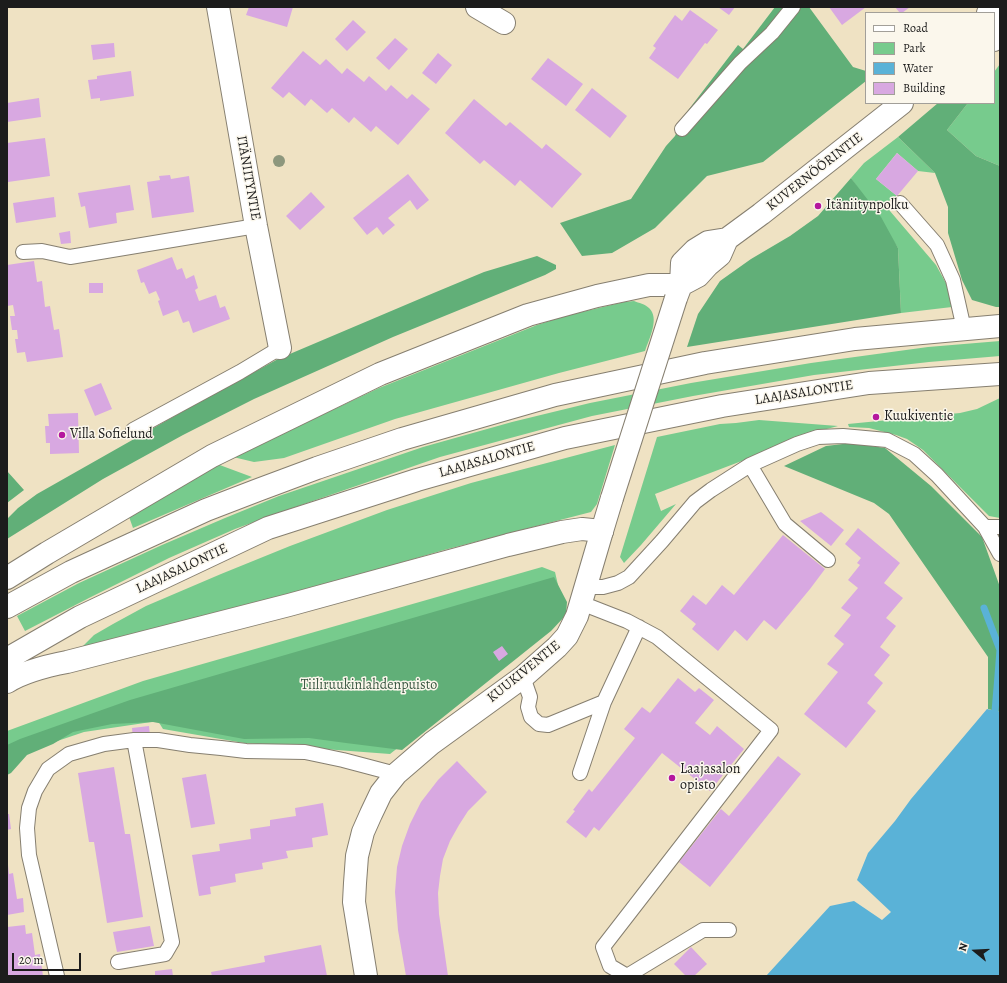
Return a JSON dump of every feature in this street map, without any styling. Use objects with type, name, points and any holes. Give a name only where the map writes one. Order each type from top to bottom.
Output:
[{"type":"main road","name":"ITÄNIITYNTIE","points":[[218,7],[256,226],[280,348]]},
{"type":"main road","points":[[477,7],[504,23]]},
{"type":"main road","name":"KUVERNÖÖRINTIE","points":[[678,292],[698,276],[720,255],[727,239],[901,104]]},
{"type":"main road","points":[[7,578],[212,456],[380,374],[528,315],[597,296],[649,285],[678,292]]},
{"type":"main road","name":"KUUKIVENTIE","points":[[366,976],[354,902],[357,856],[363,832],[371,814],[381,793],[396,774],[432,743],[523,677],[557,647],[567,636],[573,626],[678,292]]},
{"type":"main road","points":[[7,607],[78,569],[206,510],[317,468],[402,440],[547,397],[712,361],[855,339],[1000,326]]},
{"type":"main road","name":"LAAJASALONTIE","points":[[7,659],[80,617],[268,528],[417,480],[565,438],[722,406],[869,383],[1000,374]]},
{"type":"main road","points":[[7,682],[19,675],[44,667],[289,605],[508,545],[562,532],[582,529],[602,530]]},
{"type":"lane","points":[[682,130],[740,63],[772,33],[793,7]]},
{"type":"lane","points":[[900,203],[937,245],[953,280],[964,329]]},
{"type":"lane","points":[[23,252],[42,251],[70,257],[256,226]]},
{"type":"lane","points":[[133,430],[240,372],[280,348]]},
{"type":"lane","points":[[583,595],[618,583],[629,577],[695,502],[711,490],[750,465],[797,444],[818,437],[843,436],[887,440],[914,454],[937,474],[985,527],[1000,554]]},
{"type":"lane","points":[[750,465],[785,524],[828,560]]},
{"type":"lane","points":[[985,527],[1000,527]]},
{"type":"lane","points":[[583,595],[627,621],[657,636],[771,730],[603,947],[610,966],[627,976],[703,930],[729,930]]},
{"type":"lane","points":[[580,772],[604,702],[639,627]]},
{"type":"lane","points":[[523,677],[530,697],[528,707],[530,717],[539,724],[548,725],[604,702]]},
{"type":"lane","points":[[118,962],[165,954],[172,942],[134,740]]},
{"type":"lane","points":[[58,976],[29,855],[27,828],[29,808],[35,791],[48,769],[69,754],[104,744],[134,740],[158,740],[190,746],[246,751],[305,752],[396,774]]},
{"type":"green space","points":[[775,7],[809,7],[853,67],[865,71],[865,82],[763,162],[707,176],[655,228],[612,253],[582,256],[560,223],[631,199],[666,146],[675,136],[683,117],[738,45],[743,49]]},
{"type":"green space","points":[[1000,64],[1000,166],[976,156],[947,130],[967,104],[995,104],[995,71]]},
{"type":"green space","points":[[937,104],[967,104],[947,130],[976,156],[1000,166],[1000,307],[972,300],[962,280],[948,233],[948,207],[935,173],[898,137]]},
{"type":"green space","points":[[898,137],[935,173],[918,171],[897,153],[876,179],[897,196],[884,204],[936,265],[947,285],[952,307],[901,313],[898,248],[851,178],[864,163]]},
{"type":"green space","points":[[851,178],[881,217],[898,248],[901,313],[687,347],[698,314],[720,281],[818,216]]},
{"type":"green space","points":[[537,256],[556,265],[556,269],[545,275],[393,337],[254,399],[183,435],[103,479],[7,539],[7,519],[18,508],[37,494],[278,359],[484,272]]},
{"type":"green space","points":[[634,301],[649,308],[654,317],[653,329],[645,351],[559,373],[395,419],[284,458],[254,462],[233,457],[379,388],[537,325],[565,316]]},
{"type":"green space","points":[[1000,341],[1000,356],[929,362],[814,375],[693,396],[592,416],[440,457],[235,529],[169,558],[25,631],[17,616],[79,583],[162,545],[279,496],[423,447],[512,422],[590,403],[691,383],[811,363],[928,347]]},
{"type":"green space","points":[[1000,398],[1000,518],[989,516],[923,450],[907,439],[869,428],[849,427],[848,424],[960,413],[977,409]]},
{"type":"green space","points":[[759,420],[838,426],[793,438],[768,451],[655,494],[661,511],[676,504],[624,563],[620,557],[657,437],[720,424]]},
{"type":"green space","points":[[851,443],[885,448],[931,486],[982,537],[1000,587],[1000,712],[988,709],[988,657],[889,514],[874,503],[784,466],[826,446]]},
{"type":"green space","points":[[615,445],[597,504],[591,512],[444,550],[229,613],[78,653],[94,635],[146,606],[290,546],[387,510],[471,483]]},
{"type":"green space","points":[[217,464],[252,477],[133,528],[128,514]]},
{"type":"green space","points":[[7,471],[24,490],[7,503]]},
{"type":"green space","name":"Tiiliruukinlahdenpuisto","points":[[542,567],[555,572],[564,611],[536,639],[390,754],[244,743],[163,729],[158,721],[84,732],[7,758],[7,731],[143,681]]},
{"type":"green space","name":"Tiiliruukinlahdenpuisto","points":[[554,577],[567,602],[566,615],[551,631],[402,750],[309,738],[244,739],[153,722],[112,724],[73,732],[53,744],[27,755],[11,773],[7,775],[7,745],[20,739],[130,700]]},
{"type":"water","points":[[987,709],[1000,712],[1000,976],[766,976],[830,906],[854,901],[882,920],[891,912],[857,880],[868,853],[911,799]]},
{"type":"building","points":[[249,7],[293,7],[287,27],[246,15]]},
{"type":"building","points":[[718,7],[735,7],[729,15]]},
{"type":"building","points":[[829,7],[866,7],[842,25]]},
{"type":"building","points":[[895,7],[910,7],[903,12],[899,12]]},
{"type":"building","points":[[690,10],[718,30],[707,44],[705,43],[678,79],[649,58],[656,48],[653,46],[675,15],[682,21]]},
{"type":"building","points":[[353,20],[366,32],[347,51],[335,39]]},
{"type":"building","points":[[395,38],[408,49],[389,70],[376,58]]},
{"type":"building","points":[[114,43],[115,57],[93,60],[91,45]]},
{"type":"building","points":[[303,51],[320,65],[326,59],[342,74],[347,68],[364,82],[369,76],[386,91],[391,85],[407,99],[412,94],[430,109],[398,145],[376,126],[371,132],[354,117],[349,123],[332,108],[327,113],[311,99],[305,106],[289,92],[283,98],[271,88]]},
{"type":"building","points":[[438,53],[452,65],[436,84],[422,73]]},
{"type":"building","points":[[548,58],[583,84],[566,106],[531,79]]},
{"type":"building","points":[[131,71],[134,96],[100,101],[100,98],[91,99],[88,80],[97,79],[97,76]]},
{"type":"building","points":[[592,88],[627,116],[610,138],[575,110]]},
{"type":"building","points":[[39,98],[41,117],[7,122],[7,103]]},
{"type":"building","points":[[474,99],[506,126],[510,122],[542,149],[546,144],[582,174],[552,208],[520,180],[515,186],[484,160],[480,164],[445,133]]},
{"type":"building","points":[[45,138],[50,176],[8,182],[7,143]]},
{"type":"building","points":[[897,153],[918,171],[897,196],[876,179]]},
{"type":"building","points":[[408,174],[429,200],[417,210],[410,200],[388,218],[395,225],[383,235],[377,227],[367,235],[353,218]]},
{"type":"building","points":[[170,175],[171,179],[189,176],[194,212],[152,218],[147,182],[160,180],[159,176]]},
{"type":"building","points":[[130,185],[134,210],[116,213],[117,223],[89,228],[85,206],[81,207],[78,193]]},
{"type":"building","points":[[311,192],[325,207],[300,230],[286,216]]},
{"type":"building","points":[[54,197],[56,217],[16,223],[13,203]]},
{"type":"building","points":[[70,231],[71,243],[61,244],[59,233]]},
{"type":"building","points":[[172,257],[177,270],[182,268],[186,279],[194,275],[198,288],[195,290],[199,301],[216,295],[220,308],[225,306],[230,319],[193,333],[189,321],[183,323],[178,310],[163,316],[158,301],[160,300],[156,291],[149,294],[144,282],[141,283],[137,270]]},
{"type":"building","points":[[34,261],[37,282],[42,281],[45,307],[50,306],[54,330],[59,329],[63,357],[27,362],[25,352],[17,353],[15,339],[18,339],[17,330],[12,330],[10,316],[15,316],[13,305],[7,306],[7,265]]},
{"type":"building","points":[[89,283],[103,283],[103,293],[89,293]]},
{"type":"building","points":[[101,383],[112,409],[95,416],[84,390]]},
{"type":"building","name":"Villa Sofielund","points":[[78,413],[79,453],[50,454],[50,443],[46,443],[45,426],[49,426],[48,414]]},
{"type":"building","points":[[821,512],[844,530],[831,546],[800,521]]},
{"type":"building","points":[[858,528],[900,563],[884,583],[903,598],[886,618],[896,626],[880,647],[890,655],[874,675],[883,683],[867,703],[876,711],[846,748],[804,714],[838,672],[827,664],[844,644],[834,636],[851,615],[841,608],[858,588],[848,580],[860,565],[857,563],[861,558],[845,544]]},
{"type":"building","points":[[783,535],[825,569],[776,630],[764,620],[747,641],[735,630],[718,651],[692,629],[696,624],[680,611],[693,595],[706,605],[722,585],[734,595]]},
{"type":"building","points":[[502,646],[508,654],[499,661],[493,652]]},
{"type":"building","points":[[678,678],[695,692],[699,688],[714,700],[695,723],[710,735],[717,726],[744,749],[710,791],[662,753],[599,831],[594,827],[586,838],[566,822],[589,789],[592,792],[635,738],[624,729],[642,707],[650,713]]},
{"type":"building","points":[[149,726],[150,736],[133,738],[132,728]]},
{"type":"building","points":[[778,756],[801,774],[710,887],[679,862],[721,809],[729,816]]},
{"type":"building","points":[[457,761],[487,792],[468,811],[450,841],[443,859],[438,893],[439,914],[448,976],[406,976],[398,930],[395,892],[397,867],[402,846],[410,824],[421,802],[438,780]]},
{"type":"building","points":[[114,767],[125,834],[130,834],[143,917],[107,923],[94,842],[89,842],[78,773]]},
{"type":"building","points":[[206,774],[215,824],[191,828],[182,778]]},
{"type":"building","points":[[323,803],[328,835],[312,838],[313,847],[286,851],[288,858],[262,863],[263,869],[235,874],[236,882],[210,887],[211,894],[199,896],[192,855],[220,851],[219,844],[251,839],[250,829],[270,826],[270,820],[296,816],[295,808]]},
{"type":"building","points":[[7,814],[9,814],[11,829],[7,830]]},
{"type":"building","points":[[7,865],[9,874],[13,873],[17,899],[23,898],[24,912],[7,915]]},
{"type":"building","points":[[25,925],[26,934],[32,933],[35,955],[40,954],[43,976],[7,976],[7,927]]},
{"type":"building","points":[[150,926],[154,946],[117,952],[113,932]]},
{"type":"building","points":[[321,945],[327,976],[212,976],[211,972],[265,962],[264,956]]},
{"type":"building","points":[[691,947],[707,964],[694,976],[686,976],[674,964]]},
{"type":"building","points":[[172,969],[173,976],[155,976],[155,971]]},
{"type":"waterway","points":[[984,608],[1000,650],[995,711]]},
{"type":"place","name":"Itäniitynpolku","points":[[818,206]]},
{"type":"place","name":"Kuukiventie","points":[[876,417]]},
{"type":"place","name":"Villa Sofielund","points":[[62,435]]},
{"type":"place","name":"Laajasalon opisto","points":[[672,778]]}]
